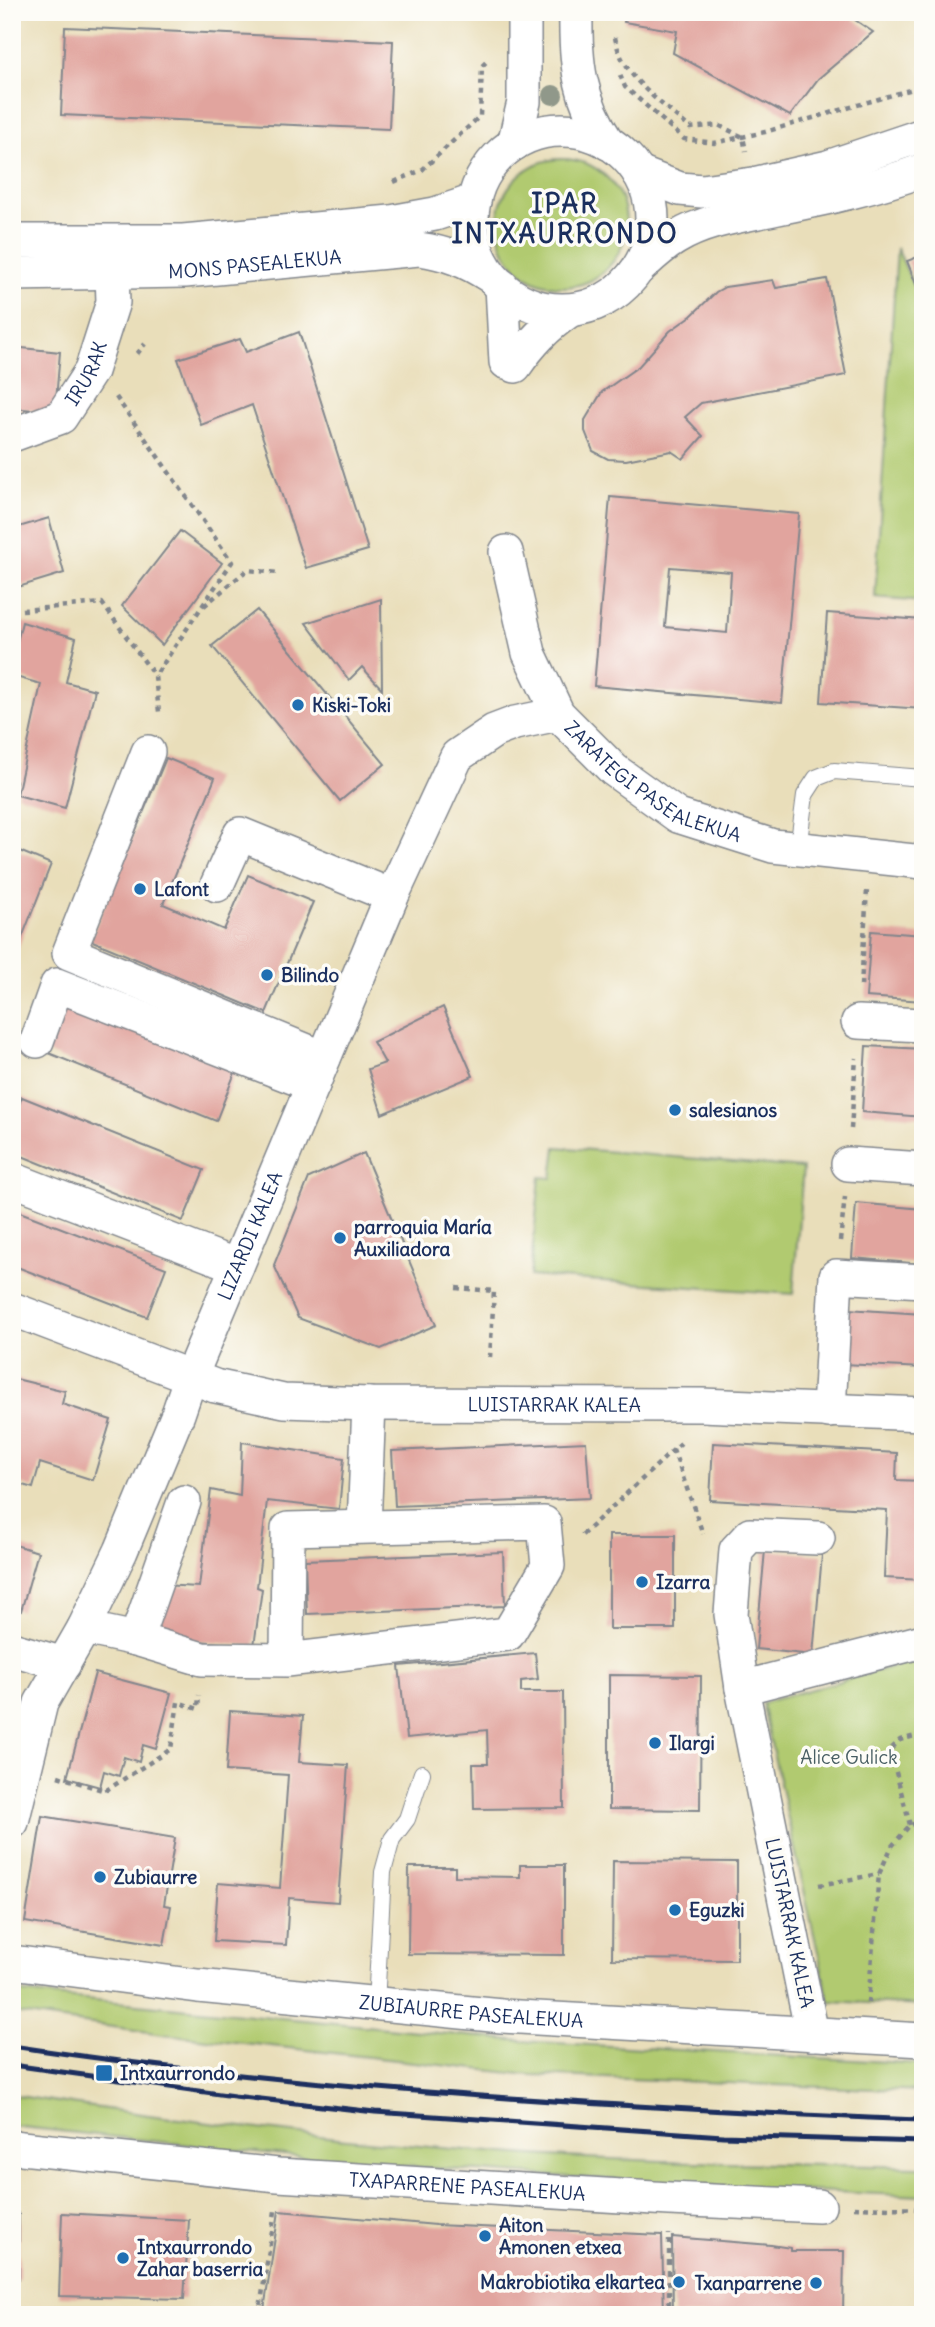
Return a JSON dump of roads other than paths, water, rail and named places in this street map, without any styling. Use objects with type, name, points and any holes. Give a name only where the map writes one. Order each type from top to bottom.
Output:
[{"type":"street","points":[[514,144],[524,102],[524,12]]},
{"type":"street","points":[[576,12],[579,76],[585,100],[608,143]]},
{"type":"street","points":[[637,270],[649,247],[653,222],[649,197],[639,173],[626,156],[608,143],[585,133],[560,130],[536,134],[514,144],[495,159],[482,179],[474,201],[472,227],[477,253],[496,281],[513,297],[539,309],[569,311],[595,304],[619,290],[667,244],[703,225],[835,196],[923,170]]},
{"type":"street","points":[[639,173],[680,189],[702,191],[753,184],[828,167],[923,135]]},
{"type":"street","name":"MONS PASEALEKUA","points":[[12,241],[183,241],[391,222],[435,214],[474,201]]},
{"type":"street","name":"MONS PASEALEKUA","points":[[12,274],[186,271],[419,249],[450,255],[468,262],[496,281]]},
{"type":"street","name":"IRURAK","points":[[12,435],[61,416],[91,372],[113,302],[112,274]]},
{"type":"street","points":[[496,281],[511,364],[547,326],[569,311]]},
{"type":"street","name":"ZARATEGI PASEALEKUA","points":[[506,552],[529,653],[558,714],[614,769],[678,816],[773,846],[923,862]]},
{"type":"street","name":"LIZARDI KALEA","points":[[12,1822],[29,1774],[41,1703],[84,1628],[121,1551],[392,896],[457,756],[494,731],[515,723],[558,714]]},
{"type":"street","points":[[148,752],[69,953],[319,1072]]},
{"type":"street","points":[[217,885],[240,834],[392,896]]},
{"type":"street","points":[[37,1041],[57,985],[319,1072]]},
{"type":"street","points":[[858,1022],[923,1025]]},
{"type":"street","points":[[848,1164],[923,1170]]},
{"type":"street","points":[[12,1179],[237,1266]]},
{"type":"street","points":[[829,1411],[836,1276],[923,1281]]},
{"type":"street","name":"LUISTARRAK KALEA","points":[[12,1309],[215,1386],[284,1401],[369,1404],[701,1405],[923,1414]]},
{"type":"street","points":[[364,1526],[369,1404]]},
{"type":"street","points":[[136,1639],[184,1502]]},
{"type":"street","points":[[84,1628],[136,1639],[202,1659],[287,1660],[508,1634],[548,1566],[544,1523],[288,1530],[287,1660]]},
{"type":"street","name":"LUISTARRAK KALEA","points":[[812,2034],[742,1688],[732,1614],[736,1550],[750,1535],[818,1538]]},
{"type":"street","points":[[742,1688],[923,1641]]},
{"type":"street","points":[[12,1649],[64,1664]]},
{"type":"street","name":"ZUBIAURRE PASEALEKUA","points":[[15,1963],[376,2005],[502,2016],[923,2040]]},
{"type":"street","name":"TXAPARRENE PASEALEKUA","points":[[12,2147],[278,2175],[819,2206]]},
{"type":"lane","points":[[798,849],[805,795],[816,778],[834,771],[923,778]]},
{"type":"lane","points":[[376,2005],[383,1872],[392,1839],[407,1819],[422,1773]]},
{"type":"railway","points":[[12,2046],[252,2076],[413,2091],[654,2107],[923,2120]]},
{"type":"railway","points":[[12,2065],[234,2096],[375,2112],[723,2136],[923,2142]]},
{"type":"place","name":"Kiski-Toki","points":[[298,705]]},
{"type":"place","name":"Lafont","points":[[140,889]]},
{"type":"place","name":"Bilindo","points":[[267,975]]},
{"type":"place","name":"salesianos","points":[[675,1110]]},
{"type":"place","name":"parroquia María Auxiliadora","points":[[340,1238]]},
{"type":"place","name":"Izarra","points":[[642,1582]]},
{"type":"place","name":"Ilargi","points":[[655,1743]]},
{"type":"place","name":"Zubiaurre","points":[[100,1877]]},
{"type":"place","name":"Eguzki","points":[[675,1910]]},
{"type":"place","name":"Intxaurrondo","points":[[104,2073]]},
{"type":"place","name":"Aiton Amonen etxea","points":[[485,2236]]},
{"type":"place","name":"Intxaurrondo Zahar baserria","points":[[123,2258]]},
{"type":"place","name":"Makrobiotika elkartea","points":[[679,2282]]},
{"type":"place","name":"Txanparrene","points":[[816,2283]]},
{"type":"district","name":"IPAR INTXAURRONDO","points":[[565,218]]},
{"type":"park label","name":"Alice Gulick","points":[[849,1757]]}]
